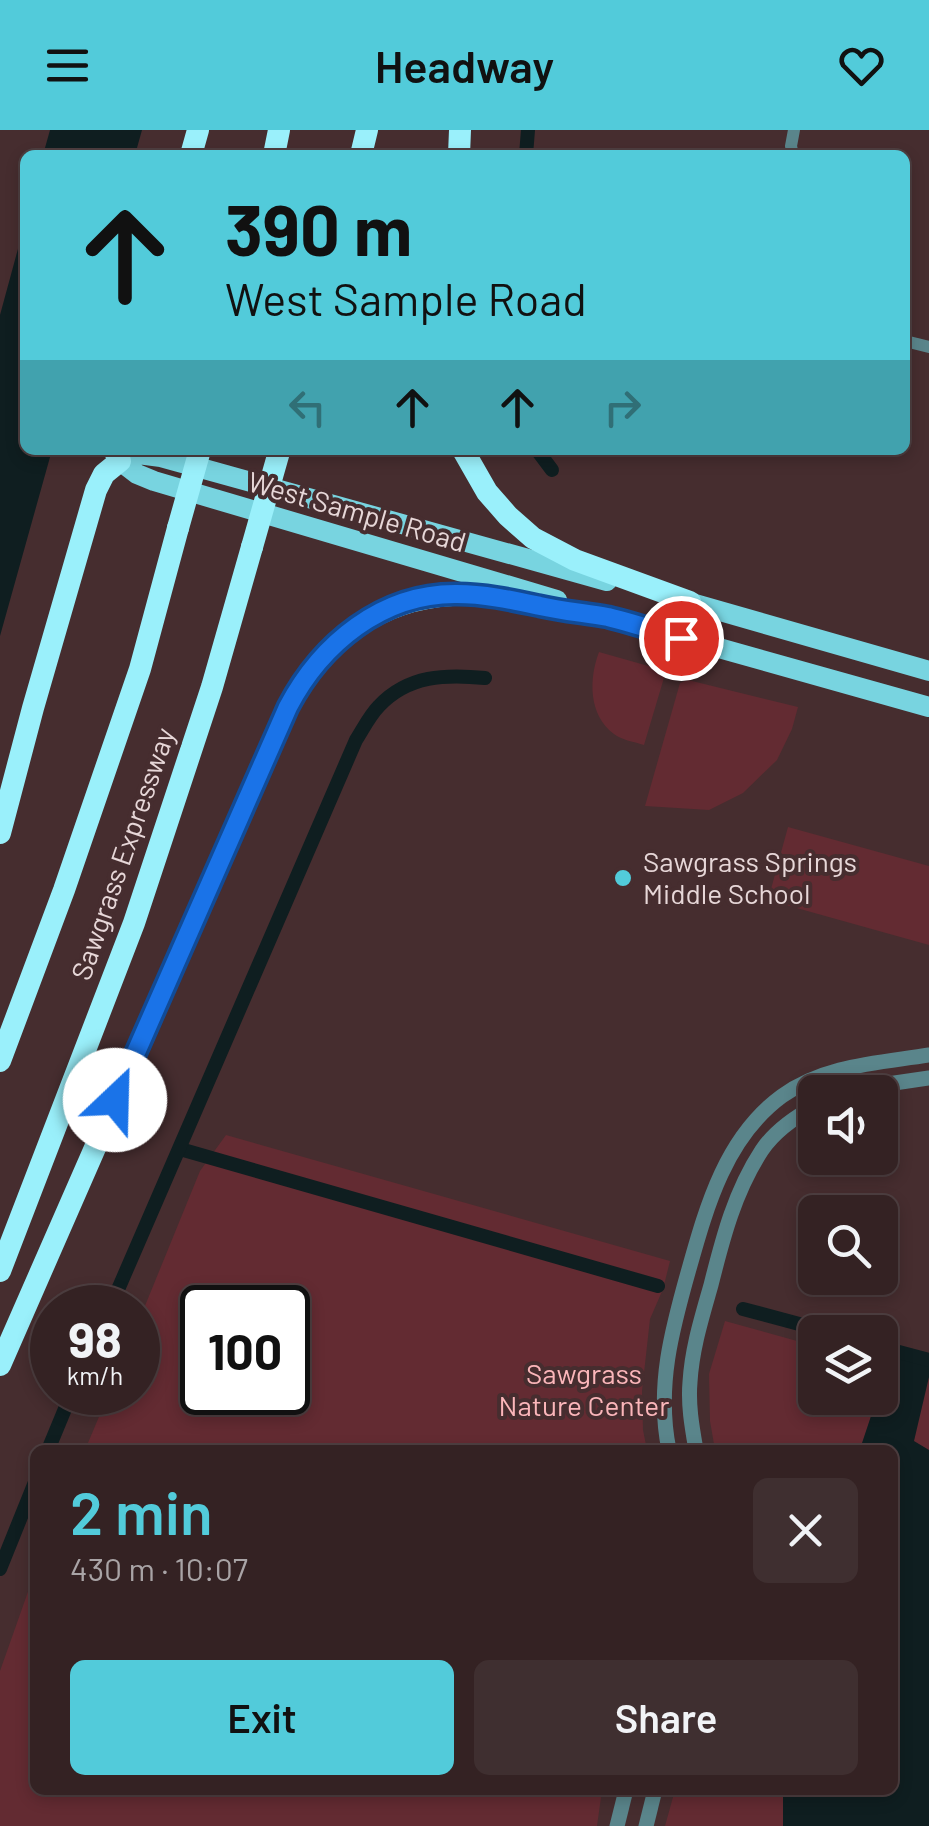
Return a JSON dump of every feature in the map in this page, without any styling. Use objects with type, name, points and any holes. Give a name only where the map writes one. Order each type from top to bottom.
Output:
[{"type":"highway","points":[[0,833],[96,490],[117,455]]},
{"type":"highway","name":"Sawgrass Expressway","points":[[0,1061],[140,669],[199,455]]},
{"type":"highway","name":"Sawgrass Expressway","points":[[0,1271],[134,922],[212,688],[279,455]]},
{"type":"highway","points":[[467,455],[487,492],[532,538],[576,560],[690,602]]},
{"type":"highway","points":[[0,1364],[288,707],[314,665],[363,622],[409,601],[438,595],[485,595],[610,618]]},
{"type":"main road","name":"West Sample Road","points":[[117,455],[137,474],[154,482],[929,708]]},
{"type":"main road","name":"West Sample Road","points":[[146,455],[929,671]]},
{"type":"street","points":[[667,1445],[663,1424],[664,1378],[670,1336],[705,1210],[742,1136],[762,1112],[816,1078],[851,1066],[929,1055]]},
{"type":"street","points":[[898,1083],[929,1078]]},
{"type":"street","points":[[695,1445],[689,1410],[696,1337],[729,1217],[763,1148],[798,1117]]},
{"type":"street","points":[[742,1136],[763,1148]]},
{"type":"street","points":[[664,1378],[690,1382]]},
{"type":"street","points":[[617,1826],[625,1795]]},
{"type":"street","points":[[646,1826],[654,1795]]},
{"type":"green space","points":[[599,652],[666,671],[644,745],[617,736],[599,717],[592,684]]},
{"type":"green space","points":[[688,680],[798,707],[792,729],[777,760],[743,793],[709,810],[645,806],[680,683]]},
{"type":"green space","points":[[788,827],[929,866],[929,945],[768,900]]},
{"type":"green space","name":"Sawgrass Nature Center","points":[[226,1135],[670,1261],[650,1319],[642,1391],[646,1445],[87,1445],[100,1415],[160,1415],[160,1285],[154,1285],[200,1171]]},
{"type":"green space","points":[[725,1321],[798,1341],[798,1415],[898,1415],[898,1369],[929,1378],[929,1826],[665,1826],[674,1795],[898,1795],[898,1445],[714,1445],[709,1374]]},
{"type":"green space","points":[[30,1586],[30,1795],[601,1795],[597,1826],[0,1826],[0,1671]]},
{"type":"shaded area","points":[[50,130],[142,130],[136,150],[44,150]]},
{"type":"shaded area","points":[[20,241],[20,455],[51,455],[0,636],[0,315]]},
{"type":"shaded area","points":[[898,1351],[929,1360],[929,1377],[914,1441],[929,1450],[929,1826],[783,1826],[783,1795],[898,1795],[898,1445],[861,1445],[871,1415],[898,1415]]},
{"type":"waterway","points":[[526,150],[528,130]]},
{"type":"waterway","points":[[541,455],[552,470]]},
{"type":"waterway","points":[[120,1285],[356,740],[376,710],[402,688],[442,677],[485,678]]},
{"type":"waterway","points":[[180,1149],[658,1286]]},
{"type":"waterway","points":[[743,1309],[798,1324]]},
{"type":"waterway","points":[[898,1352],[929,1360]]},
{"type":"waterway","points":[[50,1445],[62,1415]]},
{"type":"waterway","points":[[0,1569],[30,1494]]},
{"type":"place","name":"Sawgrass Springs Middle School","points":[[623,878]]},
{"type":"route","points":[[115,1100],[288,707],[314,665],[337,642],[392,607],[424,597],[454,594],[502,597],[610,618],[681,638]]}]
